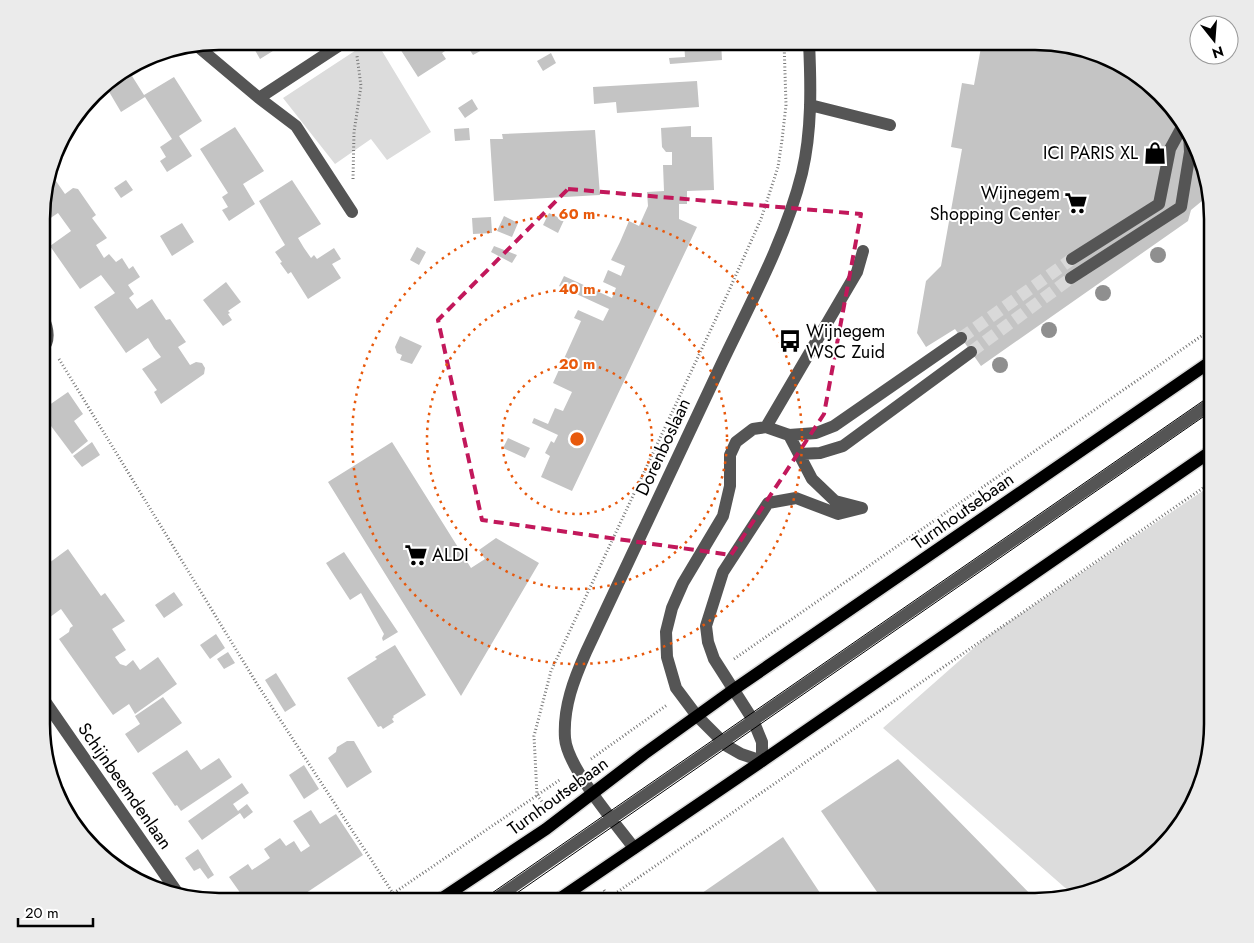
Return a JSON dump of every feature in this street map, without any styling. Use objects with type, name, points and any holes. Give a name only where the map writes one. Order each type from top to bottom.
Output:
[{"type":"main road","name":"Turnhoutsebaan","points":[[451,893],[546,828],[733,690],[1204,366]]},
{"type":"main road","points":[[568,893],[762,762],[1204,456]]},
{"type":"street","points":[[259,98],[332,50]]},
{"type":"street","name":"Dorenboslaan","points":[[634,848],[576,769],[567,748],[565,737],[568,698],[574,679],[750,305],[784,228],[802,173],[810,105],[809,50]]},
{"type":"street","points":[[203,51],[296,126],[352,212]]},
{"type":"street","points":[[810,105],[890,125]]},
{"type":"street","points":[[1072,259],[1159,204],[1170,149],[1180,131]]},
{"type":"street","points":[[1071,278],[1181,207],[1190,151]]},
{"type":"street","points":[[766,427],[857,272],[863,251]]},
{"type":"street","points":[[789,435],[812,479],[835,501],[862,508],[838,514],[796,498],[768,503],[723,572],[706,626],[708,642],[714,659],[753,720],[762,742],[762,762],[741,754],[722,742],[698,716],[676,688],[667,657],[666,632],[672,608],[697,558],[722,516],[730,486],[730,455],[736,442],[754,429],[766,427],[789,435],[816,433],[834,426],[961,338]]},
{"type":"street","points":[[799,454],[820,453],[843,446],[971,352]]},
{"type":"street","points":[[504,893],[1204,408]]},
{"type":"street","name":"Schijnbeemdenlaan","points":[[50,709],[173,886]]},
{"type":"path","points":[[352,212],[354,132],[361,86],[357,55],[359,50]]},
{"type":"path","points":[[537,795],[534,736],[551,671],[761,219],[778,167],[782,140],[786,104],[784,50]]},
{"type":"path","points":[[804,611],[1204,334]]},
{"type":"path","points":[[50,354],[257,684],[392,893]]},
{"type":"path","points":[[616,893],[1204,487]]},
{"type":"highlighted area","points":[[568,189],[861,214],[824,414],[731,555],[482,520],[438,320]]},
{"type":"shaded area","points":[[356,50],[381,50],[431,132],[387,160],[371,139],[335,164],[283,98]]},
{"type":"shaded area","points":[[1204,490],[1204,735],[1198,768],[1187,799],[1176,818],[1162,836],[1138,858],[1110,876],[1068,890],[883,728],[984,639]]},
{"type":"building","points":[[255,50],[274,50],[260,59]]},
{"type":"building","points":[[401,50],[446,50],[442,53],[446,59],[418,77]]},
{"type":"building","points":[[470,50],[482,50],[473,55]]},
{"type":"building","points":[[685,50],[721,50],[722,60],[670,64],[669,58],[685,57]]},
{"type":"building","name":"Wijnegem Shopping Center","points":[[981,50],[1046,50],[1068,53],[1090,59],[1120,73],[1155,99],[1176,125],[1187,144],[1195,164],[1203,200],[1191,210],[1188,221],[981,366],[955,329],[926,347],[917,333],[926,281],[941,266],[962,149],[951,147],[962,83],[974,85]]},
{"type":"building","points":[[551,53],[556,63],[543,71],[537,61]]},
{"type":"building","points":[[155,63],[132,76],[144,95],[174,77],[202,121],[179,136],[192,156],[167,172],[160,161],[166,157],[160,147],[172,139],[145,97],[121,112],[108,91],[144,67]]},
{"type":"building","points":[[697,81],[699,107],[617,113],[616,102],[594,104],[593,87]]},
{"type":"building","points":[[472,99],[478,109],[465,118],[458,108]]},
{"type":"building","points":[[691,126],[691,137],[712,137],[714,190],[687,191],[687,204],[679,204],[679,219],[697,227],[572,491],[541,477],[550,456],[545,453],[551,441],[554,443],[558,435],[532,423],[534,418],[548,424],[555,408],[563,411],[572,392],[553,383],[581,321],[574,318],[578,310],[603,321],[609,309],[559,286],[564,276],[612,298],[616,288],[603,282],[608,270],[621,276],[625,266],[611,260],[629,221],[639,226],[648,206],[647,192],[664,191],[663,165],[672,165],[672,152],[666,152],[662,147],[661,128]]},
{"type":"building","points":[[235,127],[264,171],[243,184],[255,204],[229,221],[222,210],[228,207],[222,197],[228,193],[200,149]]},
{"type":"building","points":[[469,128],[470,140],[455,141],[454,129]]},
{"type":"building","points":[[595,130],[600,195],[494,201],[490,139],[503,139],[502,134]]},
{"type":"building","points":[[126,180],[133,190],[121,198],[114,188]]},
{"type":"building","points":[[292,180],[321,224],[298,238],[304,248],[311,258],[314,255],[317,259],[334,248],[341,259],[332,264],[341,278],[308,299],[291,272],[288,274],[280,263],[282,262],[275,252],[285,245],[259,201]]},
{"type":"building","points":[[56,181],[65,194],[73,188],[78,189],[96,215],[92,218],[107,238],[96,245],[104,258],[109,254],[116,262],[122,258],[129,269],[133,266],[140,277],[128,285],[134,294],[129,298],[137,309],[152,299],[166,320],[170,319],[186,342],[178,347],[190,365],[196,362],[202,363],[205,368],[204,374],[161,404],[154,392],[157,390],[142,369],[161,357],[148,338],[126,353],[94,307],[115,293],[101,275],[80,289],[50,246],[71,231],[58,213],[50,218],[51,197]]},
{"type":"building","points":[[549,213],[564,220],[558,233],[543,225]]},
{"type":"building","points":[[504,216],[518,223],[512,237],[497,231]]},
{"type":"building","points":[[491,217],[492,233],[473,234],[472,218]]},
{"type":"building","points":[[182,223],[194,242],[172,256],[160,236]]},
{"type":"building","points":[[494,246],[517,255],[512,263],[491,252]]},
{"type":"building","points":[[417,247],[426,252],[419,265],[410,260]]},
{"type":"building","points":[[226,282],[241,302],[228,311],[232,320],[223,326],[203,300]]},
{"type":"building","points":[[400,336],[422,346],[412,364],[400,360],[402,355],[397,353],[395,347]]},
{"type":"building","points":[[68,392],[83,414],[74,421],[88,441],[72,454],[50,425],[50,404]]},
{"type":"building","points":[[508,438],[530,448],[525,458],[503,448]]},
{"type":"building","points":[[92,442],[100,455],[82,467],[73,456]]},
{"type":"building","points":[[392,442],[471,568],[485,559],[479,550],[496,538],[539,563],[461,696],[328,482]]},
{"type":"building","points":[[68,549],[101,596],[105,593],[125,621],[112,629],[126,650],[115,657],[120,664],[126,666],[133,660],[140,670],[158,657],[177,684],[135,714],[129,704],[113,715],[59,639],[69,632],[73,626],[61,609],[50,617],[50,562]]},
{"type":"building","points":[[344,552],[398,632],[383,641],[384,634],[361,593],[350,600],[326,563]]},
{"type":"building","points":[[174,592],[183,605],[164,618],[155,605]]},
{"type":"building","points":[[216,634],[225,648],[210,659],[200,645]]},
{"type":"building","points":[[395,645],[426,695],[393,716],[394,722],[383,729],[381,726],[378,727],[347,678]]},
{"type":"building","points":[[228,652],[235,663],[224,669],[217,659]]},
{"type":"building","points":[[276,673],[296,705],[285,712],[265,680]]},
{"type":"building","points":[[163,697],[182,723],[138,753],[125,734],[140,724],[135,716]]},
{"type":"building","points":[[347,741],[354,741],[372,772],[347,788],[328,758],[336,752],[337,747]]},
{"type":"building","points":[[187,750],[201,770],[219,758],[232,777],[181,811],[177,805],[175,806],[152,773]]},
{"type":"building","points":[[898,759],[1029,893],[878,893],[821,811]]},
{"type":"building","points":[[304,765],[319,789],[304,799],[289,775]]},
{"type":"building","points":[[242,783],[249,793],[233,804],[238,811],[247,804],[253,812],[244,819],[240,813],[202,840],[188,821]]},
{"type":"building","points":[[311,810],[320,824],[336,814],[363,855],[306,893],[240,893],[229,877],[248,864],[252,870],[270,858],[264,849],[280,838],[286,846],[294,841],[301,852],[310,846],[293,821]]},
{"type":"building","points":[[783,837],[820,893],[702,893]]},
{"type":"building","points":[[198,849],[214,875],[208,879],[200,868],[194,871],[185,858]]},
{"type":"tunnel","points":[[961,338],[1072,259]]},
{"type":"tunnel","points":[[971,352],[1071,278]]},
{"type":"tram line","points":[[492,893],[1204,400]]},
{"type":"tram line","points":[[517,893],[1204,416]]},
{"type":"place","name":"ICI PARIS XL","points":[[1155,153]]},
{"type":"place","name":"Wijnegem Shopping Center","points":[[1076,203]]},
{"type":"place","name":"Wijnegem WSC Zuid","points":[[790,341]]},
{"type":"place","name":"ALDI","points":[[416,555]]}]
